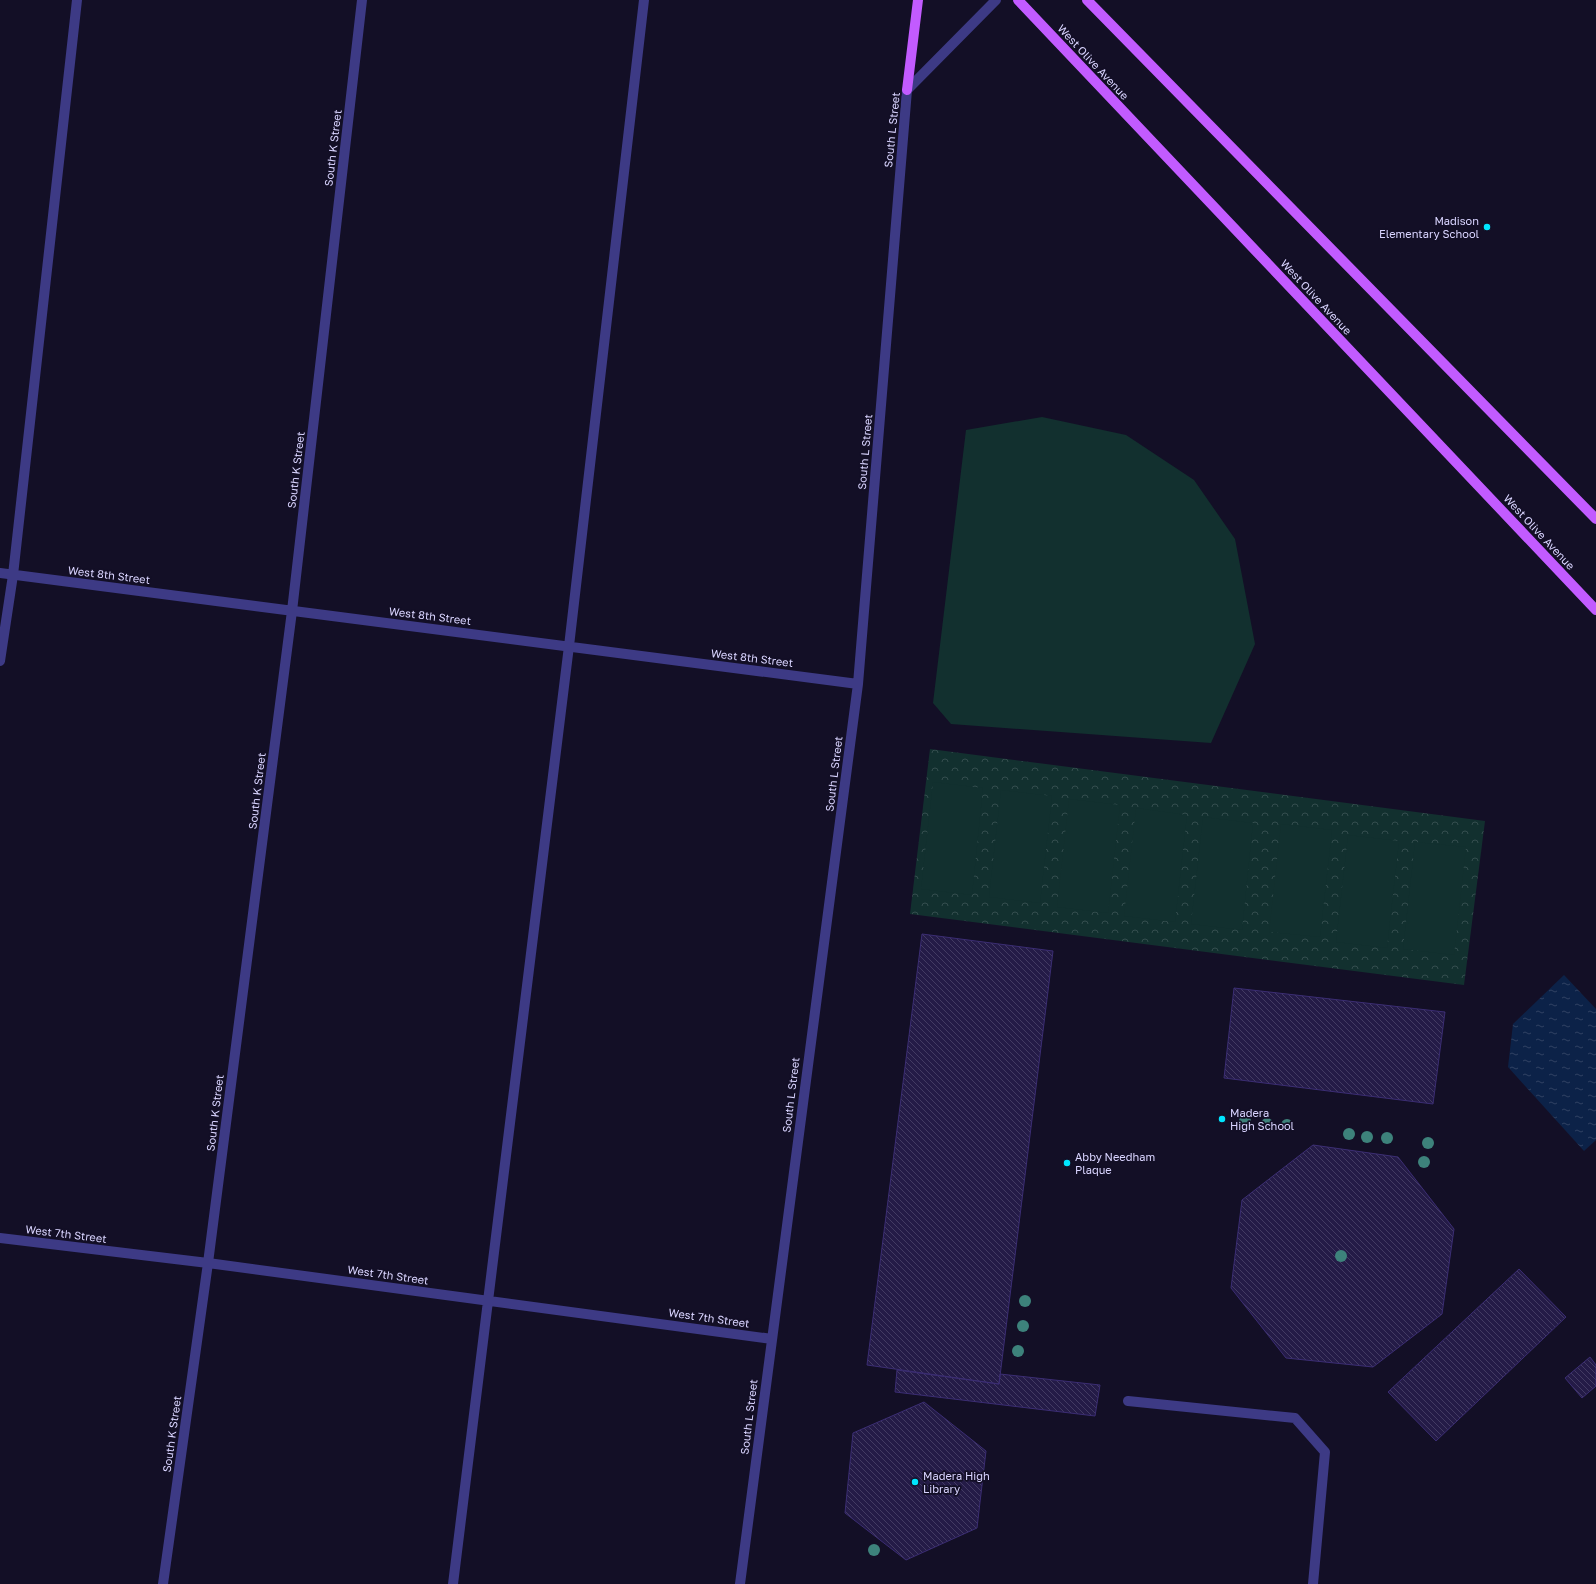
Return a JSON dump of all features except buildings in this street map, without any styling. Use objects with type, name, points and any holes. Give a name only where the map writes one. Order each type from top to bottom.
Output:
[{"type":"main road","points":[[907,90],[918,0]]},
{"type":"main road","name":"West Olive Avenue","points":[[1018,0],[1596,610]]},
{"type":"main road","points":[[1087,0],[1596,519]]},
{"type":"street","points":[[0,661],[13,574],[77,0]]},
{"type":"street","name":"South K Street","points":[[163,1584],[208,1263],[292,610],[362,0]]},
{"type":"street","points":[[453,1584],[569,646],[644,0]]},
{"type":"street","name":"South L Street","points":[[740,1584],[858,684],[907,90],[996,0]]},
{"type":"street","name":"West 8th Street","points":[[0,573],[858,684]]},
{"type":"street","name":"West 7th Street","points":[[0,1238],[208,1263],[772,1338]]},
{"type":"street","points":[[1128,1401],[1295,1418],[1325,1452],[1313,1584]]},
{"type":"green space","points":[[1042,417],[1126,435],[1194,480],[1235,539],[1255,644],[1211,743],[951,724],[933,703],[966,430]]},
{"type":"green space","points":[[930,749],[1485,821],[1464,985],[910,914]]},
{"type":"green space","points":[[933,782],[983,788],[972,895],[921,889]]},
{"type":"green space","points":[[1001,790],[1052,796],[1040,903],[989,897]]},
{"type":"green space","points":[[1069,799],[1120,805],[1108,913],[1057,907]]},
{"type":"green space","points":[[1136,808],[1187,815],[1175,922],[1124,916]]},
{"type":"green space","points":[[1203,817],[1253,823],[1242,930],[1191,924]]},
{"type":"green space","points":[[1281,824],[1332,830],[1320,937],[1269,932]]},
{"type":"green space","points":[[1348,835],[1399,841],[1387,948],[1336,942]]},
{"type":"green space","points":[[1415,842],[1466,847],[1454,955],[1403,949]]},
{"type":"water","points":[[1564,975],[1596,1009],[1596,1140],[1584,1151],[1508,1067],[1513,1024]]},
{"type":"place","name":"Madison Elementary School","points":[[1487,227]]},
{"type":"place","name":"Madera High School","points":[[1222,1119]]},
{"type":"place","name":"Abby Needham Plaque","points":[[1067,1163]]},
{"type":"place","name":"Madera High Library","points":[[915,1482]]}]
